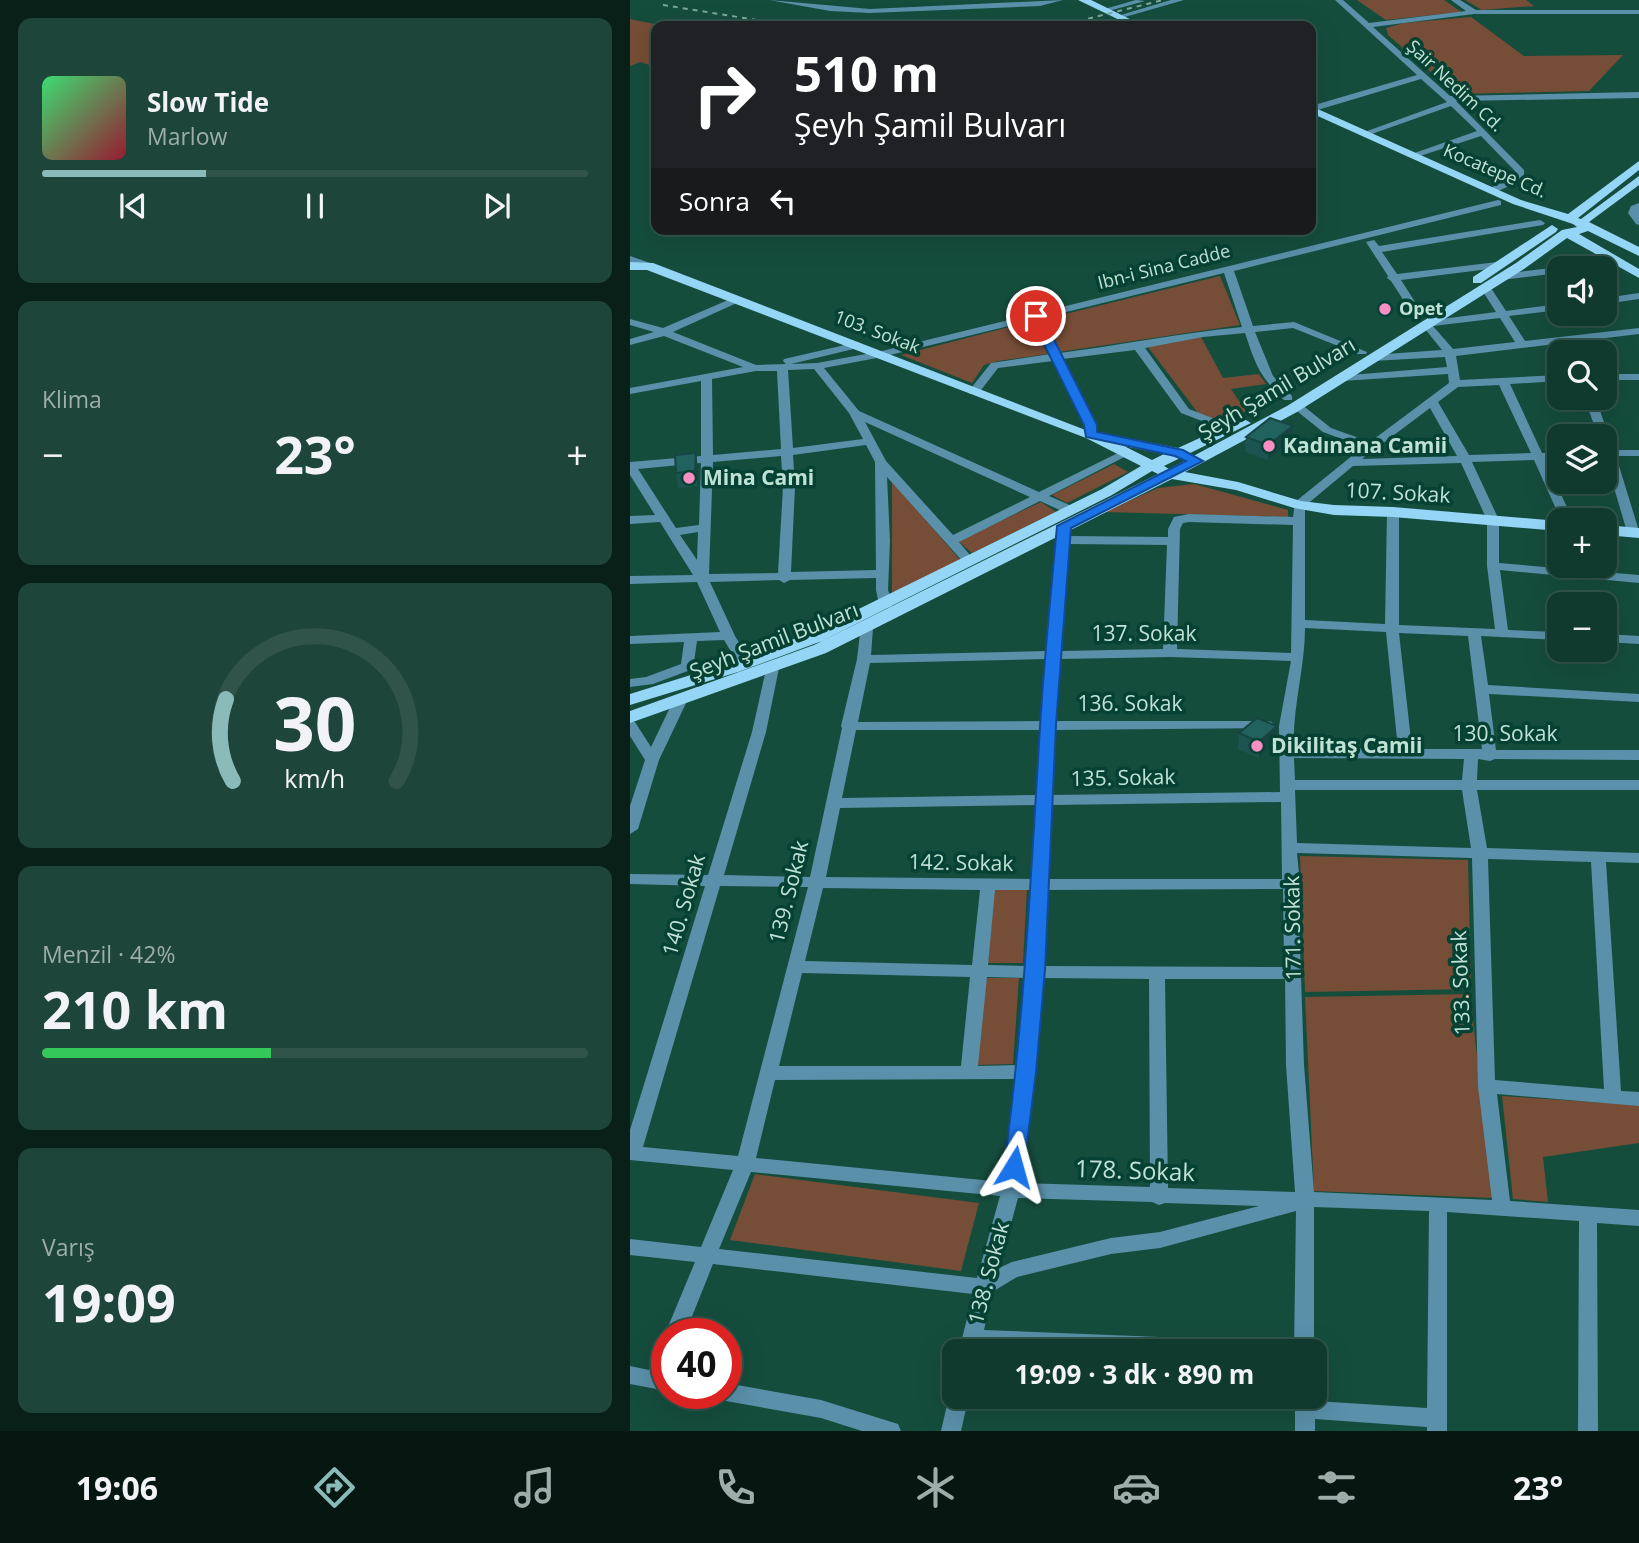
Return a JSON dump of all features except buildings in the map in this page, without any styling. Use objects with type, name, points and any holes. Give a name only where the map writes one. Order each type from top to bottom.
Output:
[{"type":"main road","points":[[1083,0],[1128,21]]},
{"type":"main road","name":"Kocatepe Cd.","points":[[1316,111],[1564,226]]},
{"type":"main road","name":"Kocatepe Cd.","points":[[1411,156],[1498,203],[1564,226]]},
{"type":"main road","name":"Şeyh Şamil Bulvarı","points":[[1564,226],[1639,164]]},
{"type":"main road","name":"Şeyh Şamil Bulvarı","points":[[630,717],[772,668],[866,628],[1064,533],[1196,461],[1500,271],[1564,226],[1638,181]]},
{"type":"main road","points":[[1517,202],[1570,206],[1590,203]]},
{"type":"main road","points":[[1564,226],[1639,252]]},
{"type":"main road","points":[[1564,226],[1639,274]]},
{"type":"main road","name":"103. Sokak","points":[[630,266],[649,266],[882,354],[974,392],[1091,435],[1169,474],[1237,486]]},
{"type":"main road","name":"Şeyh Şamil Bulvarı","points":[[1422,320],[1485,287],[1500,271]]},
{"type":"main road","name":"Şeyh Şamil Bulvarı","points":[[630,700],[816,637],[886,604],[1153,465],[1342,378],[1367,355]]},
{"type":"main road","name":"103. Sokak","points":[[1091,435],[1179,453],[1237,486]]},
{"type":"main road","name":"107. Sokak","points":[[1237,486],[1299,513],[1334,510],[1394,512],[1547,525]]},
{"type":"main road","points":[[1617,531],[1636,532]]},
{"type":"street","points":[[773,0],[870,11],[1059,0]]},
{"type":"street","points":[[946,0],[958,6]]},
{"type":"street","points":[[1105,10],[1133,0]]},
{"type":"street","points":[[1121,5],[1147,0]]},
{"type":"street","points":[[1118,16],[1180,0]]},
{"type":"street","name":"Şair Nedim Cd.","points":[[1339,0],[1483,132],[1519,170],[1521,177],[1491,191]]},
{"type":"street","points":[[1455,0],[1474,12]]},
{"type":"street","points":[[1368,25],[1474,12],[1639,12]]},
{"type":"street","points":[[1316,108],[1422,76]]},
{"type":"street","points":[[1363,134],[1450,101],[1639,95]]},
{"type":"street","points":[[1411,156],[1483,132]]},
{"type":"street","name":"Ibn-i Sina Cadde","points":[[630,391],[756,368],[817,366],[882,354],[1498,203]]},
{"type":"street","points":[[1639,206],[1634,208],[1633,213],[1639,222]]},
{"type":"street","points":[[1375,250],[1564,226]]},
{"type":"street","points":[[1366,235],[1392,278],[1450,353],[1455,384]]},
{"type":"street","name":"103. Sokak","points":[[630,259],[649,266]]},
{"type":"street","points":[[1228,269],[1247,328],[1268,378],[1292,402],[1327,430],[1371,446]]},
{"type":"street","points":[[1392,278],[1547,270]]},
{"type":"street","points":[[1485,287],[1522,344]]},
{"type":"street","points":[[1617,300],[1639,296]]},
{"type":"street","points":[[630,342],[664,332],[734,300]]},
{"type":"street","points":[[1422,320],[1547,308]]},
{"type":"street","points":[[1036,316],[1091,425],[1091,435]]},
{"type":"street","points":[[630,322],[664,332],[756,368],[858,345]]},
{"type":"street","points":[[974,392],[995,365],[1247,328],[1294,325],[1367,355],[1450,353],[1639,331]]},
{"type":"street","points":[[1138,346],[1185,411],[1231,429]]},
{"type":"street","points":[[817,366],[854,412],[881,462],[968,561]]},
{"type":"street","points":[[782,367],[789,487],[784,579]]},
{"type":"street","points":[[1342,378],[1453,370]]},
{"type":"street","points":[[702,578],[707,459],[706,377]]},
{"type":"street","points":[[1617,377],[1639,377]]},
{"type":"street","points":[[1170,653],[1173,541],[1178,520],[1299,513],[1348,463],[1455,384],[1547,379]]},
{"type":"street","points":[[1503,382],[1562,508]]},
{"type":"street","points":[[1431,400],[1465,459],[1493,520],[1493,566],[1502,634]]},
{"type":"street","points":[[854,412],[1070,510]]},
{"type":"street","points":[[745,663],[728,636],[702,578],[630,466],[788,452],[871,441]]},
{"type":"street","points":[[951,541],[1128,452]]},
{"type":"street","points":[[1617,453],[1639,453]]},
{"type":"street","points":[[1348,463],[1547,457]]},
{"type":"street","points":[[881,462],[882,590],[886,604]]},
{"type":"street","points":[[1617,478],[1636,532]]},
{"type":"street","points":[[1394,512],[1392,629],[1406,755]]},
{"type":"street","name":"171. Sokak","points":[[1299,513],[1298,657],[1286,726],[1295,1065],[1305,1200],[1304,1339]]},
{"type":"street","points":[[630,520],[662,518]]},
{"type":"street","points":[[671,532],[704,528]]},
{"type":"street","points":[[1064,533],[1173,541]]},
{"type":"street","name":"138. Sokak","points":[[972,1339],[1011,1190],[1027,1072],[1048,724],[1064,533]]},
{"type":"street","points":[[1493,566],[1639,579]]},
{"type":"street","points":[[630,580],[784,579],[883,574]]},
{"type":"street","points":[[1300,624],[1547,636]]},
{"type":"street","name":"139. Sokak","points":[[682,1318],[745,1164],[817,881],[864,659],[866,628]]},
{"type":"street","points":[[1474,632],[1490,755]]},
{"type":"street","points":[[630,640],[728,636]]},
{"type":"street","points":[[630,683],[648,681],[688,666],[691,638]]},
{"type":"street","points":[[1617,639],[1639,640]]},
{"type":"street","name":"137. Sokak","points":[[864,659],[1170,653],[1298,657]]},
{"type":"street","name":"140. Sokak","points":[[631,1153],[716,880],[759,732],[772,668]]},
{"type":"street","points":[[1482,689],[1639,698]]},
{"type":"street","points":[[630,830],[634,804],[681,699]]},
{"type":"street","points":[[630,725],[652,760]]},
{"type":"street","name":"136. Sokak","points":[[848,726],[1286,726]]},
{"type":"street","name":"130. Sokak","points":[[1287,753],[1639,755]]},
{"type":"street","name":"133. Sokak","points":[[1471,756],[1469,786],[1480,854],[1487,1086],[1502,1209]]},
{"type":"street","name":"135. Sokak","points":[[833,803],[1044,800],[1469,786],[1639,785]]},
{"type":"street","points":[[1291,848],[1639,858]]},
{"type":"street","points":[[1598,856],[1613,1097]]},
{"type":"street","name":"142. Sokak","points":[[630,879],[988,885],[1292,884]]},
{"type":"street","points":[[969,1072],[988,885]]},
{"type":"street","points":[[794,967],[1035,970],[1157,975],[1294,974]]},
{"type":"street","points":[[1157,975],[1159,1197]]},
{"type":"street","points":[[768,1073],[1027,1072]]},
{"type":"street","points":[[1487,1086],[1639,1099]]},
{"type":"street","name":"178. Sokak","points":[[631,1153],[1011,1190],[1159,1197],[1438,1204],[1639,1218]]},
{"type":"street","points":[[630,1247],[984,1287],[1012,1270],[1111,1247],[1160,1240],[1305,1200]]},
{"type":"street","points":[[1327,1406],[1437,1424],[1438,1204]]},
{"type":"street","points":[[1588,1215],[1588,1431]]},
{"type":"street","points":[[630,1375],[651,1379]]},
{"type":"street","points":[[742,1395],[821,1409],[891,1431]]},
{"type":"street","points":[[951,1431],[956,1409]]},
{"type":"street","points":[[1305,1409],[1305,1431]]},
{"type":"shaded area","points":[[1357,0],[1444,0],[1461,12],[1386,20]]},
{"type":"shaded area","points":[[1465,0],[1526,0],[1534,6],[1482,10]]},
{"type":"shaded area","points":[[1471,17],[1524,56],[1623,55],[1589,91],[1456,94],[1388,35],[1386,28],[1404,23]]},
{"type":"shaded area","points":[[630,19],[651,23],[651,65],[640,62],[630,66]]},
{"type":"shaded area","points":[[1220,276],[1240,325],[1059,352],[1045,319]]},
{"type":"shaded area","points":[[1033,321],[1047,354],[984,365],[972,383],[901,355]]},
{"type":"shaded area","points":[[1201,337],[1223,378],[1259,374],[1266,384],[1231,389],[1246,411],[1226,423],[1198,413],[1148,347]]},
{"type":"shaded area","points":[[1114,464],[1128,472],[1067,503],[1052,495]]},
{"type":"shaded area","points":[[892,481],[961,561],[892,595]]},
{"type":"shaded area","points":[[1194,484],[1288,510],[1288,517],[1104,512],[1158,488]]},
{"type":"shaded area","points":[[1041,502],[1056,512],[972,553],[958,541]]},
{"type":"shaded area","points":[[1300,856],[1468,860],[1471,989],[1305,992]]},
{"type":"shaded area","points":[[992,890],[1027,890],[1023,963],[987,963]]},
{"type":"shaded area","points":[[983,978],[1019,978],[1013,1064],[977,1065]]},
{"type":"shaded area","points":[[1470,994],[1493,1198],[1314,1191],[1305,997]]},
{"type":"shaded area","points":[[1502,1096],[1639,1105],[1639,1143],[1543,1157],[1548,1202],[1513,1199]]},
{"type":"shaded area","points":[[755,1174],[979,1203],[961,1271],[730,1240]]},
{"type":"railway","points":[[1079,21],[1163,0]]},
{"type":"railway","points":[[663,5],[763,21]]},
{"type":"place","name":"Opet","points":[[1385,309]]},
{"type":"place","name":"Kadınana Camii","points":[[1269,446]]},
{"type":"place","name":"Mina Cami","points":[[689,478]]},
{"type":"place","name":"Dikilitaş Camii","points":[[1257,746]]},
{"type":"route","points":[[1014,1167],[1027,1072],[1035,970],[1048,724],[1065,540],[1064,526],[1196,461],[1179,453],[1091,435],[1091,425],[1036,316]]}]
